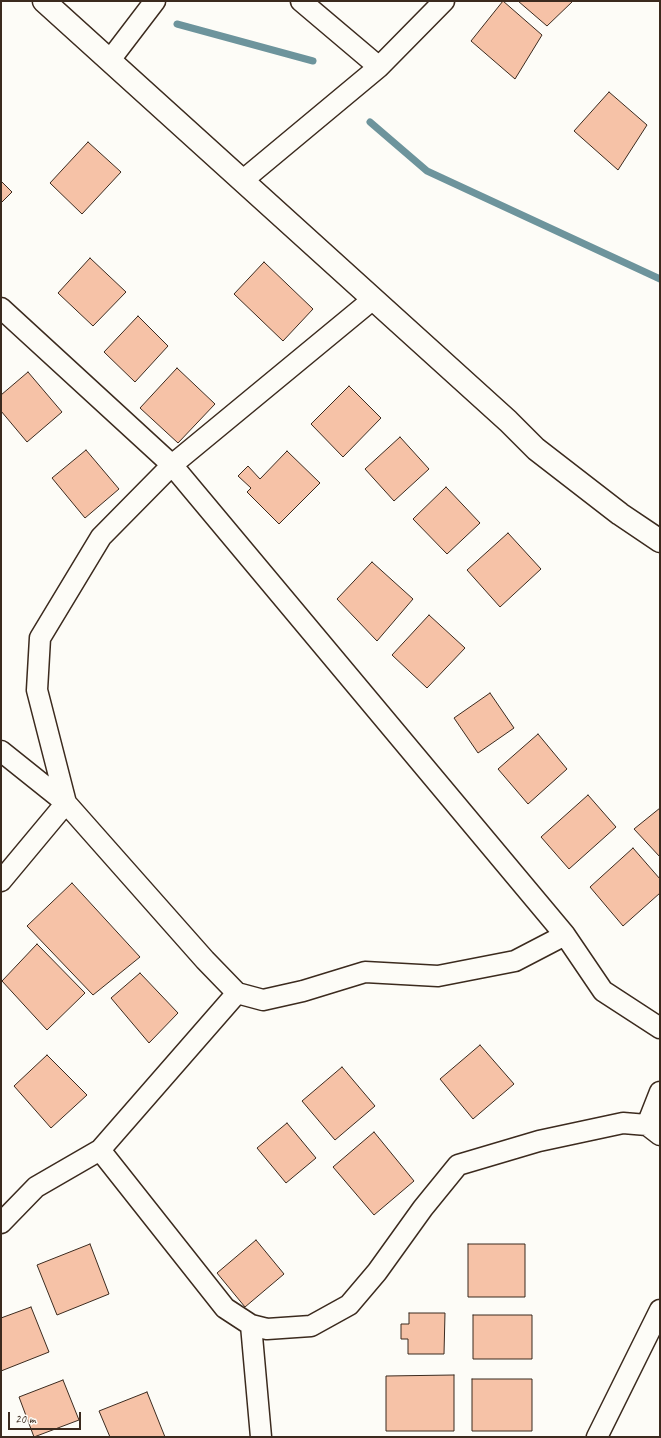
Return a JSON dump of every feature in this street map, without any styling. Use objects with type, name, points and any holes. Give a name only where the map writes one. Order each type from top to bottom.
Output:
[{"type":"street","points":[[44,1],[372,300],[508,421],[536,449],[613,509],[660,541]]},
{"type":"street","points":[[110,60],[155,1]]},
{"type":"street","points":[[301,1],[379,68]]},
{"type":"street","points":[[242,181],[379,68],[444,1]]},
{"type":"street","points":[[66,803],[37,690],[40,638],[101,537],[172,465],[372,300]]},
{"type":"street","points":[[1,308],[172,465],[565,935],[603,991],[660,1028]]},
{"type":"street","points":[[1,751],[66,803],[205,960],[237,993],[264,1000],[303,991],[365,972],[438,976],[515,961],[565,935]]},
{"type":"street","points":[[1,881],[66,803]]},
{"type":"street","points":[[1,1223],[36,1187],[100,1150],[237,993]]},
{"type":"street","points":[[100,1150],[225,1308],[251,1325],[267,1329],[311,1326],[349,1305],[376,1272],[423,1208],[458,1165],[539,1141],[623,1123],[653,1130],[660,1092]]},
{"type":"street","points":[[597,1437],[660,1310]]},
{"type":"street","points":[[251,1325],[261,1437]]},
{"type":"building","points":[[503,1],[542,35],[515,79],[471,41]]},
{"type":"building","points":[[518,1],[573,1],[547,26]]},
{"type":"building","points":[[609,92],[647,125],[618,170],[574,131]]},
{"type":"building","points":[[88,142],[121,172],[82,214],[50,183]]},
{"type":"building","points":[[1,181],[12,192],[1,203]]},
{"type":"building","points":[[90,258],[126,292],[93,326],[58,293]]},
{"type":"building","points":[[264,262],[313,309],[283,341],[234,294]]},
{"type":"building","points":[[138,316],[168,346],[135,382],[104,352]]},
{"type":"building","points":[[177,368],[215,404],[178,443],[140,408]]},
{"type":"building","points":[[28,372],[62,412],[27,442],[1,411],[1,395]]},
{"type":"building","points":[[349,386],[381,418],[343,457],[311,424]]},
{"type":"building","points":[[400,437],[429,469],[394,501],[365,469]]},
{"type":"building","points":[[86,450],[119,489],[85,518],[52,478]]},
{"type":"building","points":[[287,451],[320,483],[279,524],[247,492],[251,488],[238,476],[248,466],[260,479]]},
{"type":"building","points":[[446,487],[480,523],[447,554],[413,519]]},
{"type":"building","points":[[508,533],[541,569],[500,607],[467,570]]},
{"type":"building","points":[[372,562],[413,599],[377,641],[337,599]]},
{"type":"building","points":[[429,615],[465,648],[427,688],[392,655]]},
{"type":"building","points":[[490,693],[514,728],[478,753],[454,718]]},
{"type":"building","points":[[538,734],[567,769],[528,804],[498,769]]},
{"type":"building","points":[[588,795],[616,827],[569,869],[541,837]]},
{"type":"building","points":[[660,808],[660,857],[634,829]]},
{"type":"building","points":[[633,848],[660,879],[660,893],[623,926],[590,887]]},
{"type":"building","points":[[72,883],[140,957],[93,995],[27,926]]},
{"type":"building","points":[[37,944],[85,993],[47,1030],[2,981]]},
{"type":"building","points":[[140,973],[178,1013],[149,1043],[111,998]]},
{"type":"building","points":[[480,1045],[514,1084],[473,1119],[440,1079]]},
{"type":"building","points":[[47,1055],[87,1095],[51,1128],[14,1086]]},
{"type":"building","points":[[342,1067],[375,1106],[335,1140],[302,1101]]},
{"type":"building","points":[[287,1123],[316,1158],[286,1183],[257,1148]]},
{"type":"building","points":[[374,1132],[414,1181],[374,1215],[333,1167]]},
{"type":"building","points":[[256,1240],[284,1274],[245,1307],[217,1273]]},
{"type":"building","points":[[90,1244],[109,1294],[57,1315],[37,1265]]},
{"type":"building","points":[[468,1244],[525,1244],[525,1297],[468,1297]]},
{"type":"building","points":[[31,1307],[49,1352],[1,1371],[1,1318]]},
{"type":"building","points":[[409,1313],[445,1313],[444,1354],[408,1354],[408,1339],[401,1339],[401,1324],[409,1324]]},
{"type":"building","points":[[473,1315],[532,1315],[532,1359],[473,1359]]},
{"type":"building","points":[[454,1375],[454,1431],[386,1431],[386,1376]]},
{"type":"building","points":[[472,1379],[532,1379],[532,1431],[472,1431]]},
{"type":"building","points":[[63,1380],[79,1420],[34,1437],[19,1397]]},
{"type":"building","points":[[147,1392],[165,1437],[110,1437],[99,1411]]},
{"type":"waterway","points":[[177,24],[313,61]]},
{"type":"waterway","points":[[370,122],[427,171],[660,279]]}]
